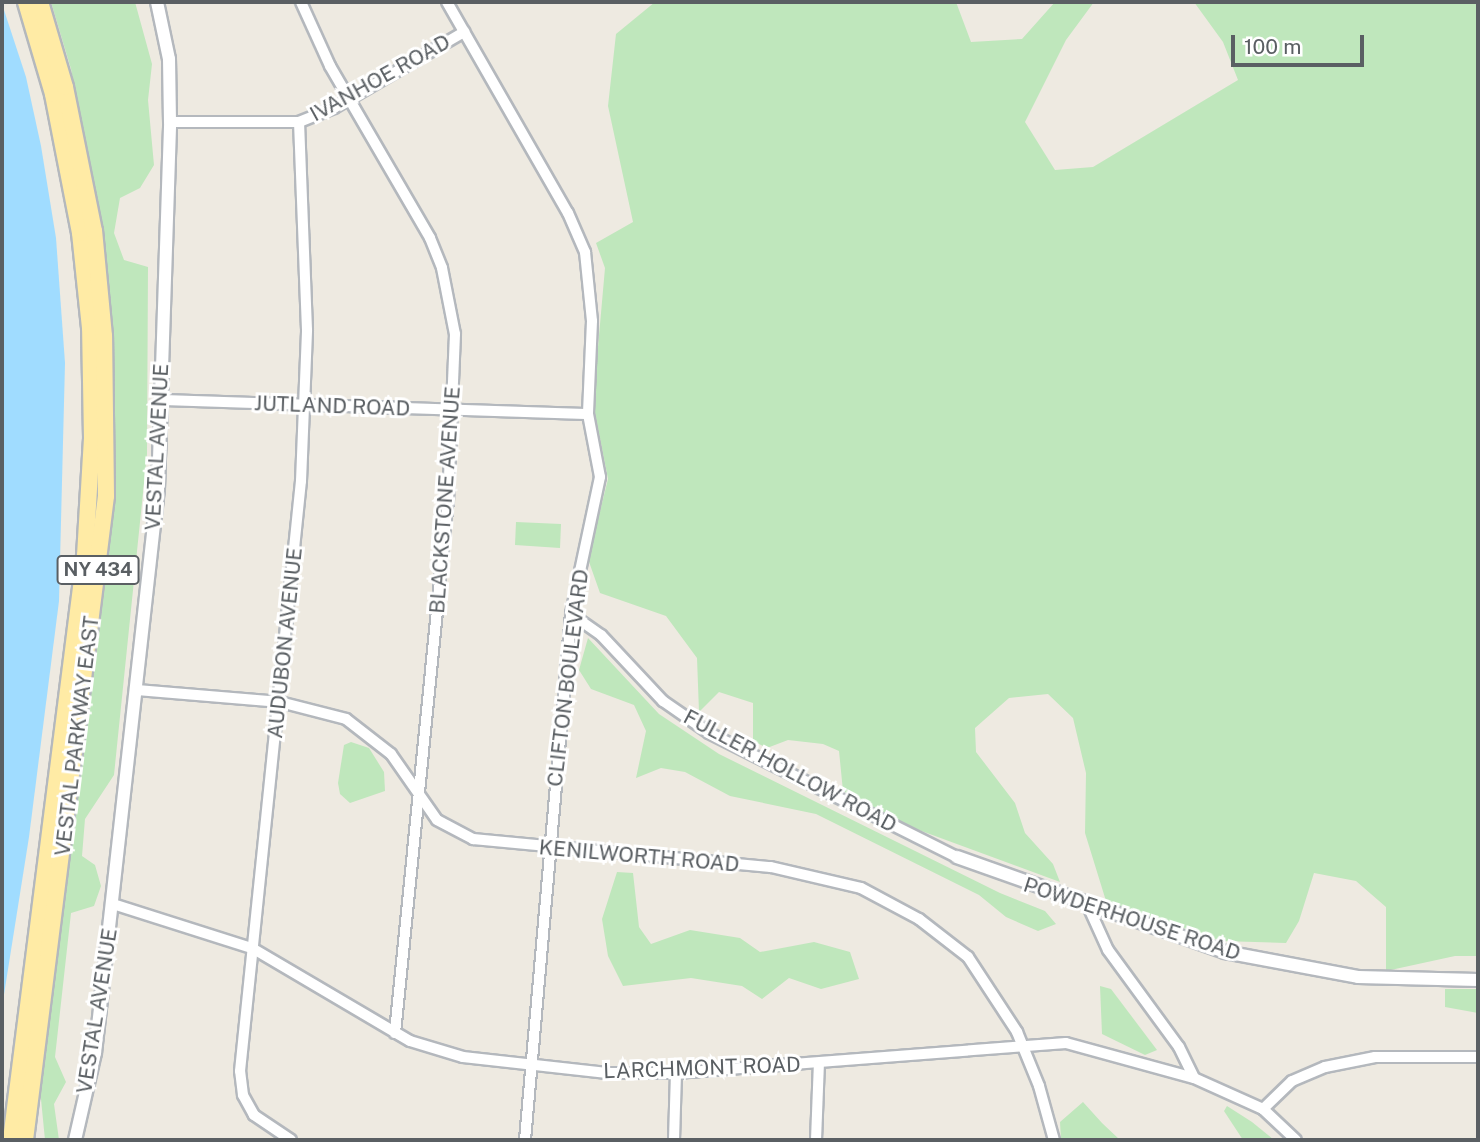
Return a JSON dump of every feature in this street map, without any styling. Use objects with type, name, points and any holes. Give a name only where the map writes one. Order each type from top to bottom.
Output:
[{"type":"main road","name":"VESTAL PARKWAY EAST","points":[[11,1140],[85,556],[92,438],[90,328],[80,233],[53,94],[26,2]]},
{"type":"main road","name":"VESTAL PARKWAY EAST","points":[[25,1140],[106,496],[104,336],[94,231],[65,87],[40,2]]},
{"type":"street","name":"VESTAL AVENUE","points":[[75,1140],[95,1053],[158,489],[170,122],[169,59],[157,2]]},
{"type":"street","name":"BLACKSTONE AVENUE","points":[[302,2],[349,99],[442,268],[455,334],[448,500],[395,1033]]},
{"type":"street","name":"CLIFTON BOULEVARD","points":[[447,2],[568,213],[585,252],[592,321],[587,414],[600,477],[571,614],[529,1066],[525,1140]]},
{"type":"street","name":"IVANHOE ROAD","points":[[170,122],[299,122],[349,99],[464,32]]},
{"type":"street","name":"AUDUBON AVENUE","points":[[291,1140],[254,1115],[241,1084],[252,948],[280,702],[305,405],[306,221],[299,122]]},
{"type":"street","name":"JUTLAND ROAD","points":[[161,400],[587,414]]},
{"type":"street","name":"FULLER HOLLOW ROAD","points":[[571,614],[601,635],[663,701],[709,733],[957,857]]},
{"type":"street","name":"KENILWORTH ROAD","points":[[136,690],[280,702],[326,712],[356,724],[391,754],[437,820],[463,836],[550,849],[771,867],[861,888],[919,919],[968,957],[1023,1046],[1054,1140]]},
{"type":"street","name":"POWDERHOUSE ROAD","points":[[957,857],[1088,906],[1225,952],[1316,971],[1384,979],[1478,980]]},
{"type":"street","name":"LARCHMONT ROAD","points":[[113,904],[252,948],[328,989],[395,1033],[445,1054],[529,1066],[676,1073],[1023,1046],[1083,1044],[1195,1078],[1263,1109],[1296,1140]]},
{"type":"street","points":[[1088,906],[1108,950],[1179,1047],[1195,1078]]},
{"type":"street","points":[[1263,1109],[1292,1080],[1325,1067],[1375,1057],[1478,1057]]},
{"type":"street","points":[[816,1140],[819,1063]]},
{"type":"street","points":[[674,1140],[676,1073]]},
{"type":"green space","points":[[51,2],[135,2],[152,64],[148,100],[154,165],[140,188],[120,198],[114,233],[124,260],[148,267],[147,454],[114,775],[85,819],[82,856],[95,865],[101,886],[94,906],[71,913],[55,1057],[66,1082],[54,1104],[59,1140],[45,1140],[40,1089],[110,545],[115,406],[103,240],[71,69]]},
{"type":"green space","points":[[655,2],[956,2],[971,42],[1022,39],[1055,2],[1094,2],[1066,40],[1025,122],[1055,170],[1093,167],[1238,80],[1223,42],[1194,2],[1478,2],[1478,956],[1455,956],[1386,971],[1386,907],[1356,881],[1314,873],[1299,921],[1286,943],[1221,941],[1106,901],[1085,833],[1086,773],[1073,718],[1048,694],[1009,698],[975,728],[976,752],[1015,803],[1025,833],[1053,864],[1060,882],[897,822],[843,791],[839,751],[823,744],[788,740],[767,748],[753,741],[753,703],[719,692],[699,712],[697,658],[666,616],[600,593],[588,559],[608,479],[593,403],[605,268],[596,243],[633,222],[608,106],[616,34]]},
{"type":"green space","points":[[516,522],[561,524],[560,548],[515,545]]},
{"type":"green space","points":[[588,638],[659,714],[719,754],[1000,893],[1045,911],[1056,924],[1038,931],[1006,917],[979,895],[816,814],[730,796],[685,772],[661,768],[636,778],[646,731],[634,705],[591,689],[579,670]]},
{"type":"green space","points":[[351,742],[369,748],[384,772],[385,791],[350,803],[340,794],[338,783],[344,745]]},
{"type":"green space","points":[[617,872],[633,873],[639,927],[651,944],[690,930],[740,938],[760,952],[814,942],[850,952],[859,979],[821,989],[789,978],[762,999],[742,986],[691,978],[623,986],[608,956],[602,919]]},
{"type":"green space","points":[[1100,986],[1111,989],[1157,1050],[1145,1055],[1102,1034]]},
{"type":"green space","points":[[1445,989],[1478,989],[1478,1013],[1445,1007]]},
{"type":"green space","points":[[1083,1102],[1120,1140],[1061,1140],[1060,1122]]},
{"type":"green space","points":[[1227,1106],[1274,1140],[1243,1140],[1224,1111]]},
{"type":"water","points":[[2,4],[26,77],[41,146],[56,238],[65,363],[59,601],[29,837],[2,1007]]}]
